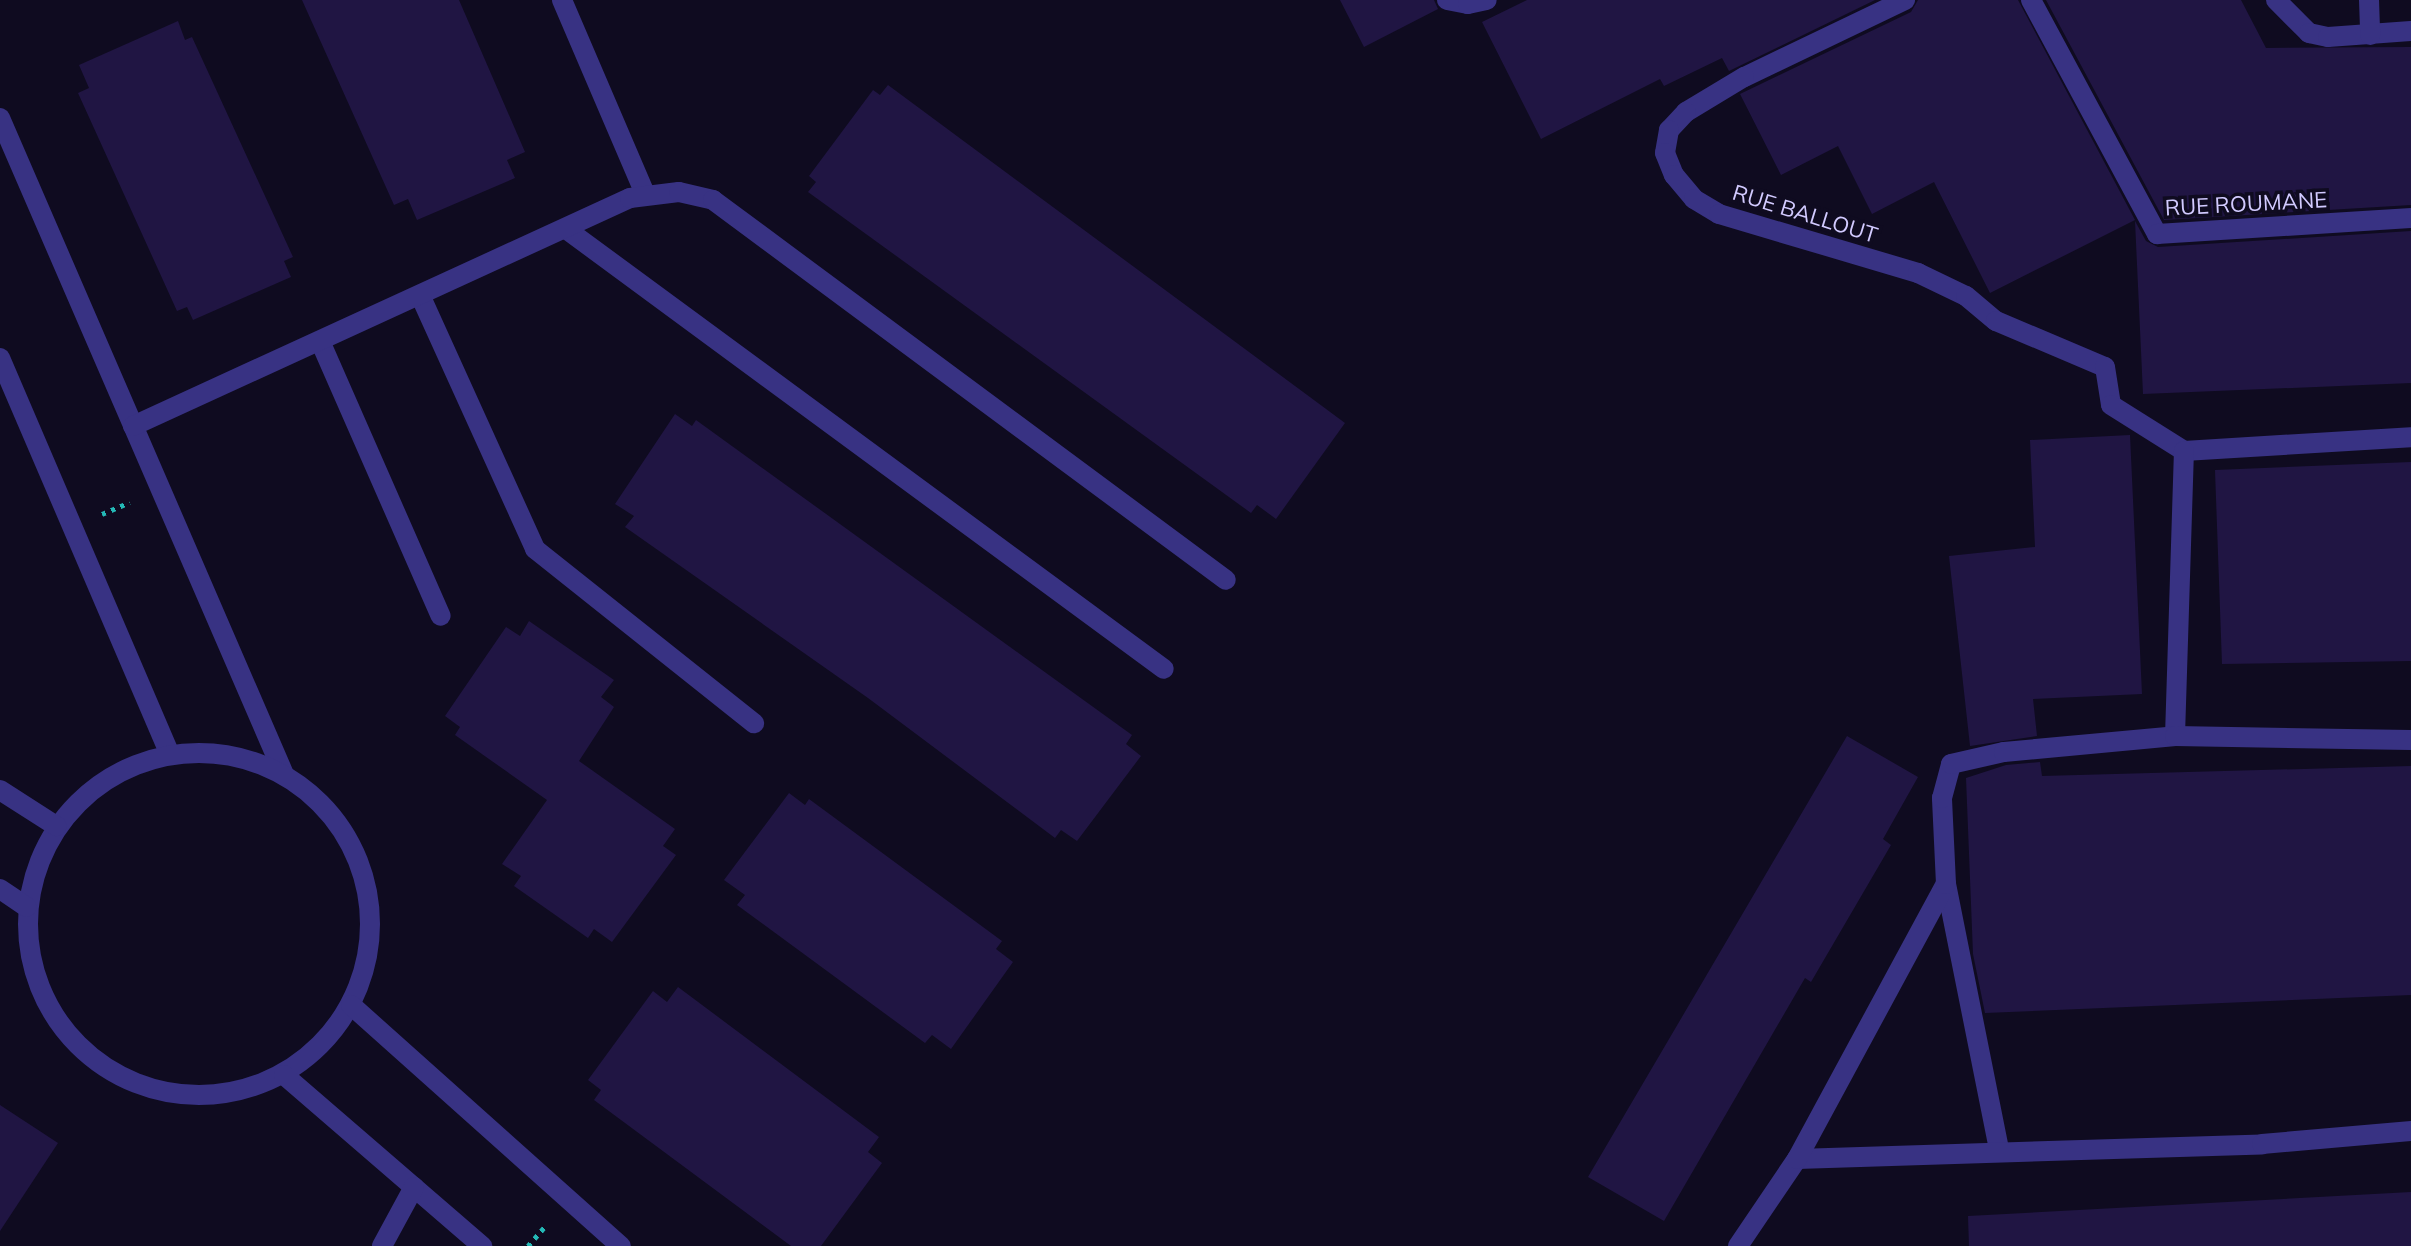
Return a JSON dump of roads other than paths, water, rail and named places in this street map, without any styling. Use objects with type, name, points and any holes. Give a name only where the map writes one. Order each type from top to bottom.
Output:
[{"type":"street","points":[[562,0],[645,194]]},
{"type":"street","points":[[1447,0],[1468,4],[1487,0]]},
{"type":"street","name":"RUE BALLOUT","points":[[1905,0],[1744,77],[1686,112],[1669,130],[1665,153],[1674,175],[1694,199],[1719,214],[1918,273],[1966,296],[1996,321],[2105,367],[2111,405],[2184,451]]},
{"type":"street","name":"RUE ROUMANE","points":[[2031,0],[2157,234],[2411,218]]},
{"type":"street","points":[[2276,0],[2309,33],[2370,35],[2411,31]]},
{"type":"street","points":[[2369,0],[2370,35]]},
{"type":"street","points":[[0,118],[283,772]]},
{"type":"street","points":[[133,426],[645,194],[679,192],[713,200],[1226,580]]},
{"type":"street","points":[[566,229],[1164,669]]},
{"type":"street","points":[[420,295],[535,549],[754,723]]},
{"type":"street","points":[[320,341],[441,616]]},
{"type":"street","points":[[0,358],[169,753]]},
{"type":"street","points":[[2175,736],[2184,451],[2411,437]]},
{"type":"street","points":[[1999,1150],[1946,884],[1942,798],[1951,764],[2004,752],[2175,736],[2411,740]]},
{"type":"street","points":[[227,752],[283,772],[334,816],[364,875],[371,942],[351,1005],[322,1045],[284,1075],[234,1093],[181,1095],[129,1081],[84,1052],[50,1011],[31,960],[27,907],[36,865],[56,826],[105,778],[169,753],[227,752]]},
{"type":"street","points":[[0,790],[56,826]]},
{"type":"street","points":[[1738,1246],[1797,1159],[1946,884]]},
{"type":"street","points":[[0,889],[27,907]]},
{"type":"street","points":[[351,1005],[621,1246]]},
{"type":"street","points":[[284,1075],[482,1246]]},
{"type":"street","points":[[1797,1159],[1999,1150],[2262,1144],[2411,1131]]},
{"type":"street","points":[[382,1246],[414,1187]]}]
